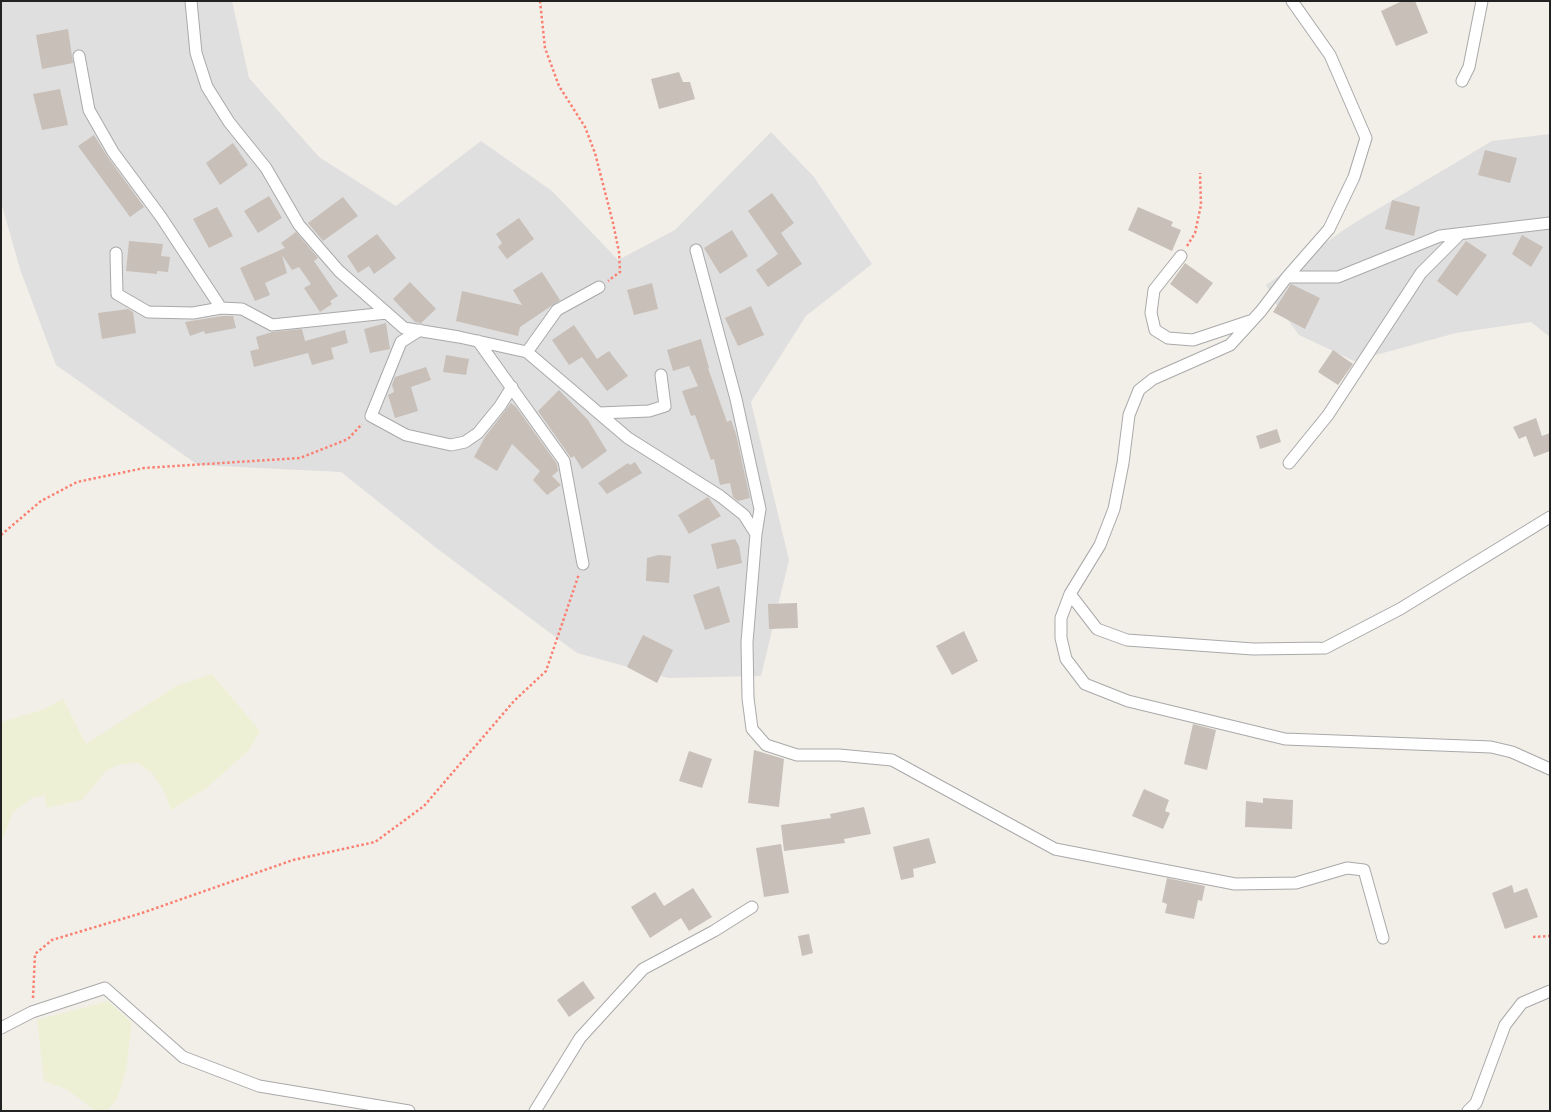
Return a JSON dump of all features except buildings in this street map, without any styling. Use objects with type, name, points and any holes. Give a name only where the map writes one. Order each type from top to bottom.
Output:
[{"type":"street","points":[[191,1],[196,53],[207,87],[229,122],[266,168],[298,225],[339,271],[404,328],[527,352],[628,438],[720,496],[744,515],[756,534]]},
{"type":"street","points":[[1292,1],[1330,55],[1366,138],[1354,177],[1329,229],[1230,345],[1153,378],[1139,390],[1129,415],[1123,463],[1114,509],[1100,545],[1070,594],[1061,618],[1061,638],[1066,659],[1085,684],[1128,701],[1285,739],[1491,747],[1512,752],[1550,769]]},
{"type":"street","points":[[1462,81],[1468,67],[1482,1]]},
{"type":"street","points":[[79,56],[89,110],[113,152],[161,217],[222,308]]},
{"type":"street","points":[[1287,277],[1338,277],[1440,236],[1550,223]]},
{"type":"street","points":[[1289,463],[1328,415],[1421,273],[1459,234]]},
{"type":"street","points":[[696,250],[736,399],[760,509],[756,534],[747,642],[748,698],[752,729],[766,745],[797,755],[839,755],[892,760],[1055,849],[1235,884],[1296,883],[1347,868],[1364,870],[1383,938]]},
{"type":"street","points":[[116,253],[117,294],[148,312],[193,313],[222,308],[242,309],[272,325],[387,313]]},
{"type":"street","points":[[1181,256],[1154,290],[1151,313],[1155,330],[1168,338],[1193,340],[1254,319]]},
{"type":"street","points":[[527,352],[556,310],[599,287]]},
{"type":"street","points":[[420,330],[401,342],[370,416],[406,435],[451,445],[458,444],[465,442],[478,433],[500,406],[512,387]]},
{"type":"street","points":[[478,341],[564,461],[583,564]]},
{"type":"street","points":[[599,413],[649,410],[665,406],[661,375]]},
{"type":"street","points":[[1070,594],[1097,629],[1127,640],[1252,649],[1325,648],[1400,610],[1550,517]]},
{"type":"street","points":[[535,1111],[580,1038],[643,969],[714,931],[752,907]]},
{"type":"street","points":[[1,1028],[32,1012],[105,988],[182,1057],[259,1086],[409,1111]]},
{"type":"street","points":[[1468,1111],[1476,1103],[1505,1024],[1522,1003],[1550,990]]},
{"type":"path","points":[[540,1],[545,48],[559,86],[588,136],[605,192],[619,252],[620,272],[599,287]]},
{"type":"path","points":[[1181,256],[1195,232],[1201,206],[1200,173]]},
{"type":"path","points":[[1,535],[41,501],[77,482],[144,468],[300,458],[348,439],[370,416]]},
{"type":"path","points":[[32,1012],[35,954],[52,940],[142,912],[293,860],[375,842],[424,806],[514,701],[546,671],[583,564]]},
{"type":"path","points":[[1533,936],[1550,936]]},
{"type":"shaded area","points":[[1,1],[232,1],[249,78],[319,157],[396,206],[481,141],[552,191],[618,260],[675,230],[771,132],[814,177],[872,264],[806,316],[751,402],[789,560],[761,676],[668,678],[577,653],[439,550],[341,472],[198,465],[56,365],[20,269],[1,202]]},
{"type":"shaded area","points":[[1550,134],[1550,337],[1531,322],[1456,333],[1354,361],[1299,335],[1276,304],[1266,285],[1351,225],[1492,141]]},
{"type":"green space","points":[[212,674],[260,731],[249,750],[208,787],[171,810],[164,791],[152,773],[137,763],[121,764],[107,770],[82,800],[47,808],[44,795],[32,798],[13,812],[1,843],[1,722],[42,710],[63,699],[86,744],[176,686]]},
{"type":"green space","points":[[108,1001],[132,1023],[126,1071],[117,1099],[107,1111],[96,1111],[66,1089],[44,1081],[37,1020]]}]
